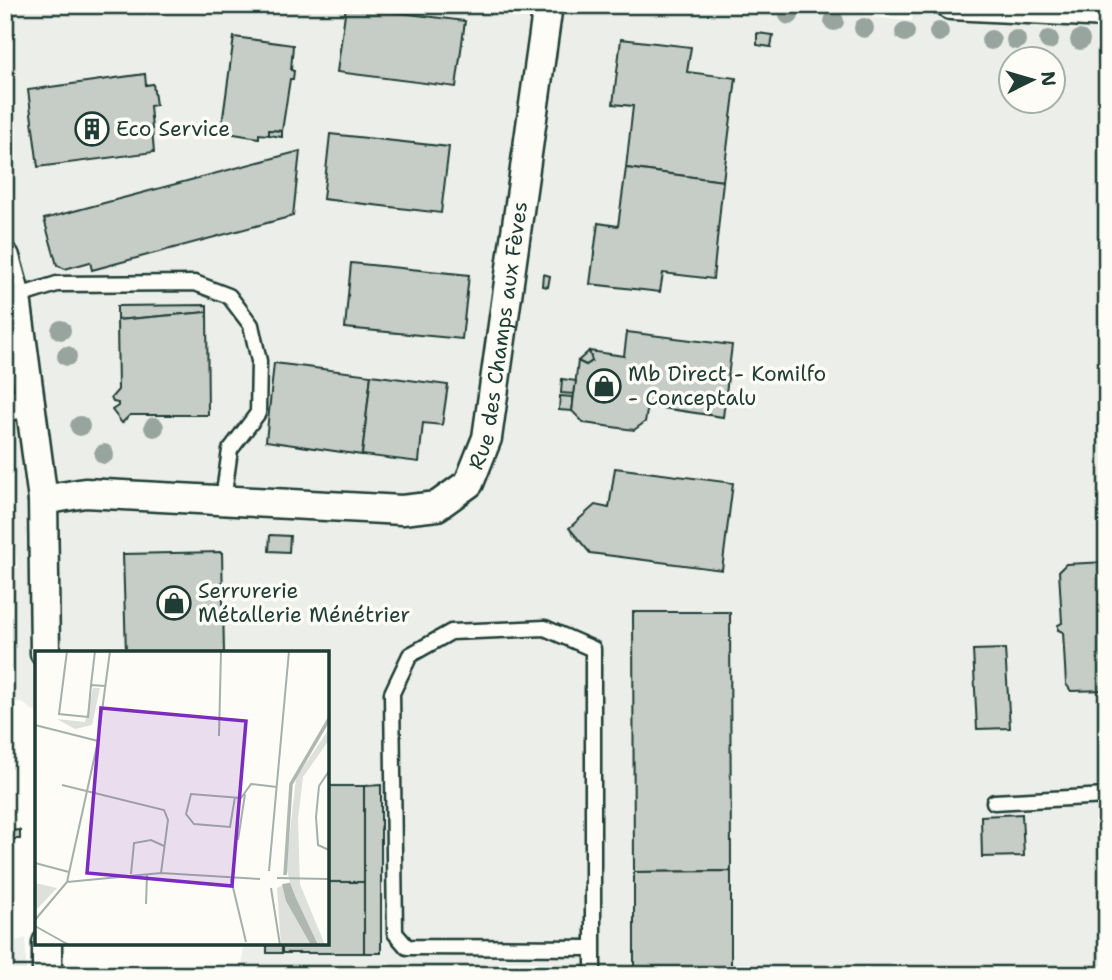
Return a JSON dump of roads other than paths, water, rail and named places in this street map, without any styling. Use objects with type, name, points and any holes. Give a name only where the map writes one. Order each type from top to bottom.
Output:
[{"type":"street","name":"Rue des Champs aux Fèves","points":[[43,500],[85,493],[402,510],[437,506],[469,483],[486,438],[548,5]]},
{"type":"street","points":[[951,5],[1107,13]]},
{"type":"street","points":[[5,257],[16,296],[18,405],[43,500],[45,651]]},
{"type":"lane","points":[[16,296],[57,284],[195,283],[229,296],[251,326],[259,361],[258,413],[230,450],[223,500]]},
{"type":"lane","points":[[593,948],[407,947],[395,933],[392,693],[410,655],[452,632],[545,628],[593,649],[593,948],[593,975]]},
{"type":"lane","points":[[995,802],[1107,796]]},
{"type":"place","name":"Eco Service","points":[[92,129]]},
{"type":"place","name":"Mb Direct - Komilfo - Conceptalu","points":[[604,386]]},
{"type":"place","name":"Serrurerie Métallerie Ménétrier","points":[[174,603]]}]
